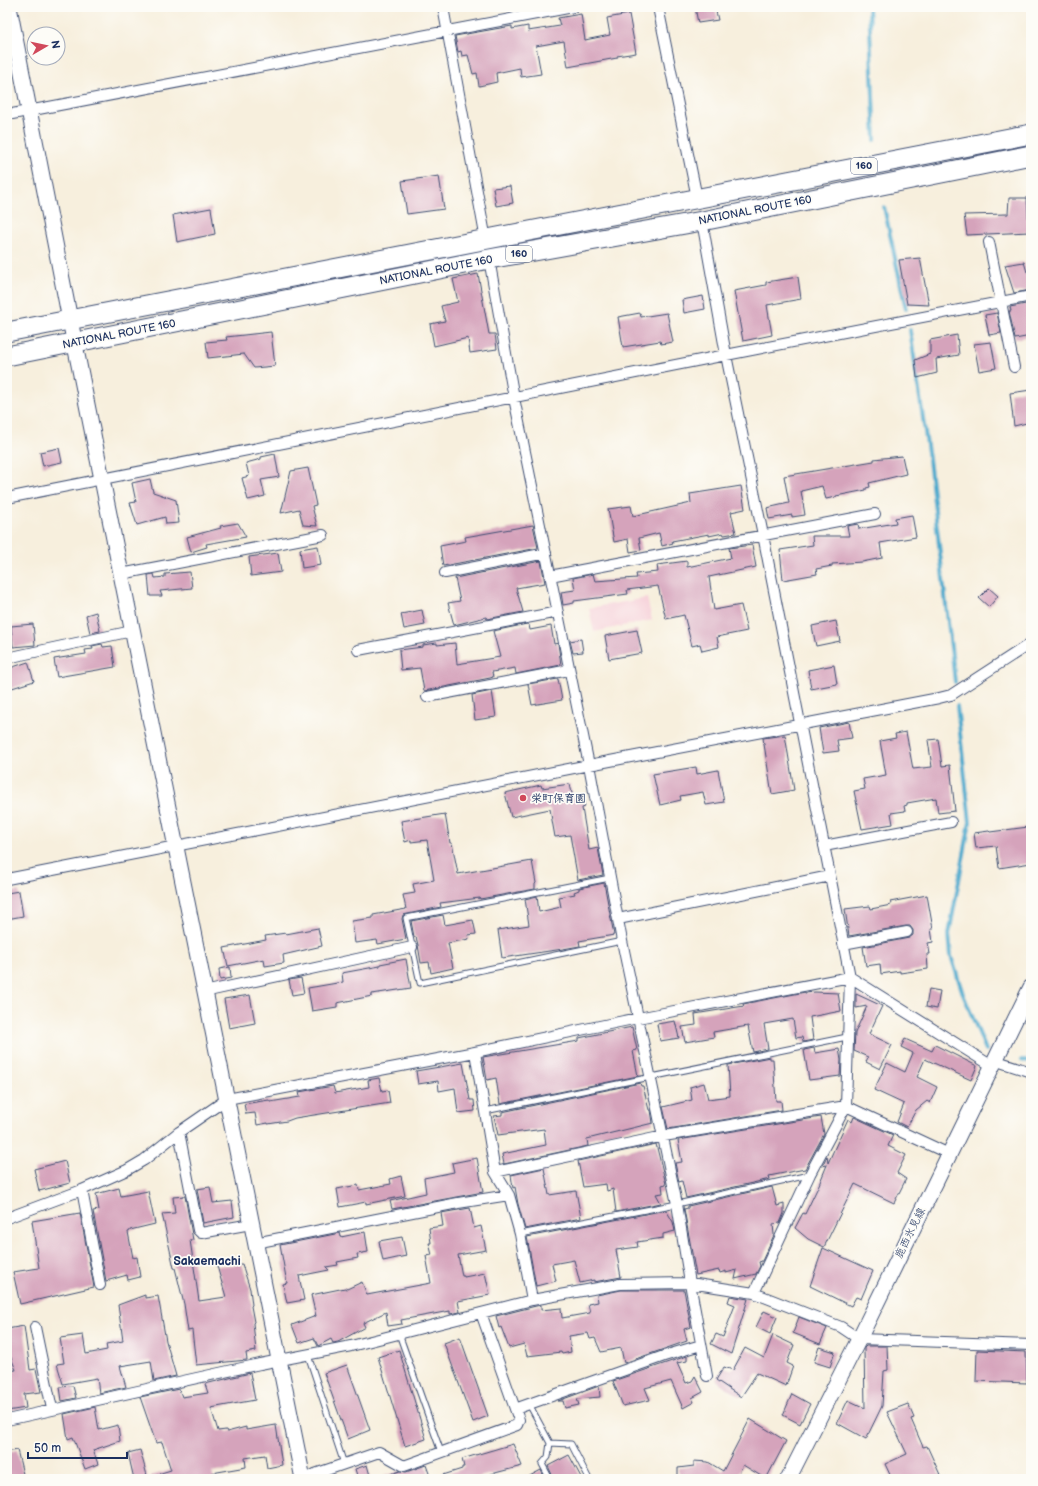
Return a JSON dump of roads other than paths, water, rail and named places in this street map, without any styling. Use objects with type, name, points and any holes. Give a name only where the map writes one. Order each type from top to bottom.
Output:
[{"type":"highway","name":"NATIONAL ROUTE 160","points":[[7,332],[1031,134]]},
{"type":"highway","name":"NATIONAL ROUTE 160","points":[[7,356],[489,259],[702,221],[1031,155]]},
{"type":"street","points":[[9,7],[28,111],[204,992],[304,1479],[379,1452],[404,1466],[517,1425],[519,1420],[481,1313]]},
{"type":"street","points":[[443,7],[486,240]]},
{"type":"street","points":[[7,115],[573,7]]},
{"type":"street","points":[[658,7],[697,198]]},
{"type":"street","points":[[702,221],[726,355],[801,725],[850,977],[846,1106],[810,1174],[754,1293]]},
{"type":"street","points":[[989,242],[1014,367]]},
{"type":"street","points":[[489,259],[514,398],[589,765],[622,941],[650,1077],[664,1136],[707,1376]]},
{"type":"street","points":[[7,498],[1031,296]]},
{"type":"street","points":[[550,576],[875,514]]},
{"type":"street","points":[[121,574],[323,535]]},
{"type":"street","points":[[445,573],[546,553]]},
{"type":"street","points":[[358,650],[558,612]]},
{"type":"street","points":[[7,658],[132,631]]},
{"type":"street","points":[[7,879],[951,695],[1031,644]]},
{"type":"street","points":[[427,697],[569,670]]},
{"type":"street","points":[[824,846],[952,822]]},
{"type":"street","points":[[618,919],[830,876]]},
{"type":"street","points":[[843,944],[907,932]]},
{"type":"street","points":[[204,992],[412,947]]},
{"type":"street","points":[[7,1218],[82,1190],[126,1170],[144,1160],[179,1132],[226,1099],[475,1052],[638,1018],[850,977],[993,1063],[1031,1072]]},
{"type":"street","name":"鹿西氷見線","points":[[788,1479],[859,1339],[1031,987]]},
{"type":"street","points":[[475,1052],[495,1172],[509,1195],[520,1234],[532,1300]]},
{"type":"street","points":[[495,1172],[664,1136],[846,1106],[949,1154]]},
{"type":"street","points":[[179,1132],[198,1230],[201,1233],[251,1224]]},
{"type":"street","points":[[82,1190],[100,1285]]},
{"type":"street","points":[[255,1243],[458,1203],[509,1195]]},
{"type":"street","points":[[7,1420],[52,1409],[308,1355],[399,1334],[532,1300],[620,1284],[690,1283],[754,1293],[841,1327],[859,1339],[1031,1345]]},
{"type":"street","points":[[35,1327],[52,1409]]},
{"type":"street","points":[[515,1409],[664,1356],[701,1345]]},
{"type":"lane","points":[[610,878],[406,918],[420,982],[622,941]]},
{"type":"lane","points":[[485,1111],[848,1036]]},
{"type":"lane","points":[[520,1234],[677,1204],[810,1174]]},
{"type":"lane","points":[[399,1334],[441,1452]]},
{"type":"lane","points":[[308,1355],[344,1464]]},
{"type":"lane","points":[[529,1404],[550,1443],[548,1457],[542,1464],[550,1479]]},
{"type":"lane","points":[[550,1443],[572,1444],[589,1479]]},
{"type":"waterway","points":[[869,7],[875,140]]},
{"type":"waterway","points":[[884,207],[906,309]]},
{"type":"waterway","points":[[910,330],[929,459],[955,682]]},
{"type":"waterway","points":[[957,706],[970,822],[949,934],[951,956],[963,994],[986,1050]]},
{"type":"waterway","points":[[1022,1060],[1031,1063]]},
{"type":"place","name":"栄町保育園","points":[[523,798]]},
{"type":"district","name":"Sakaemachi","points":[[207,1261]]}]
